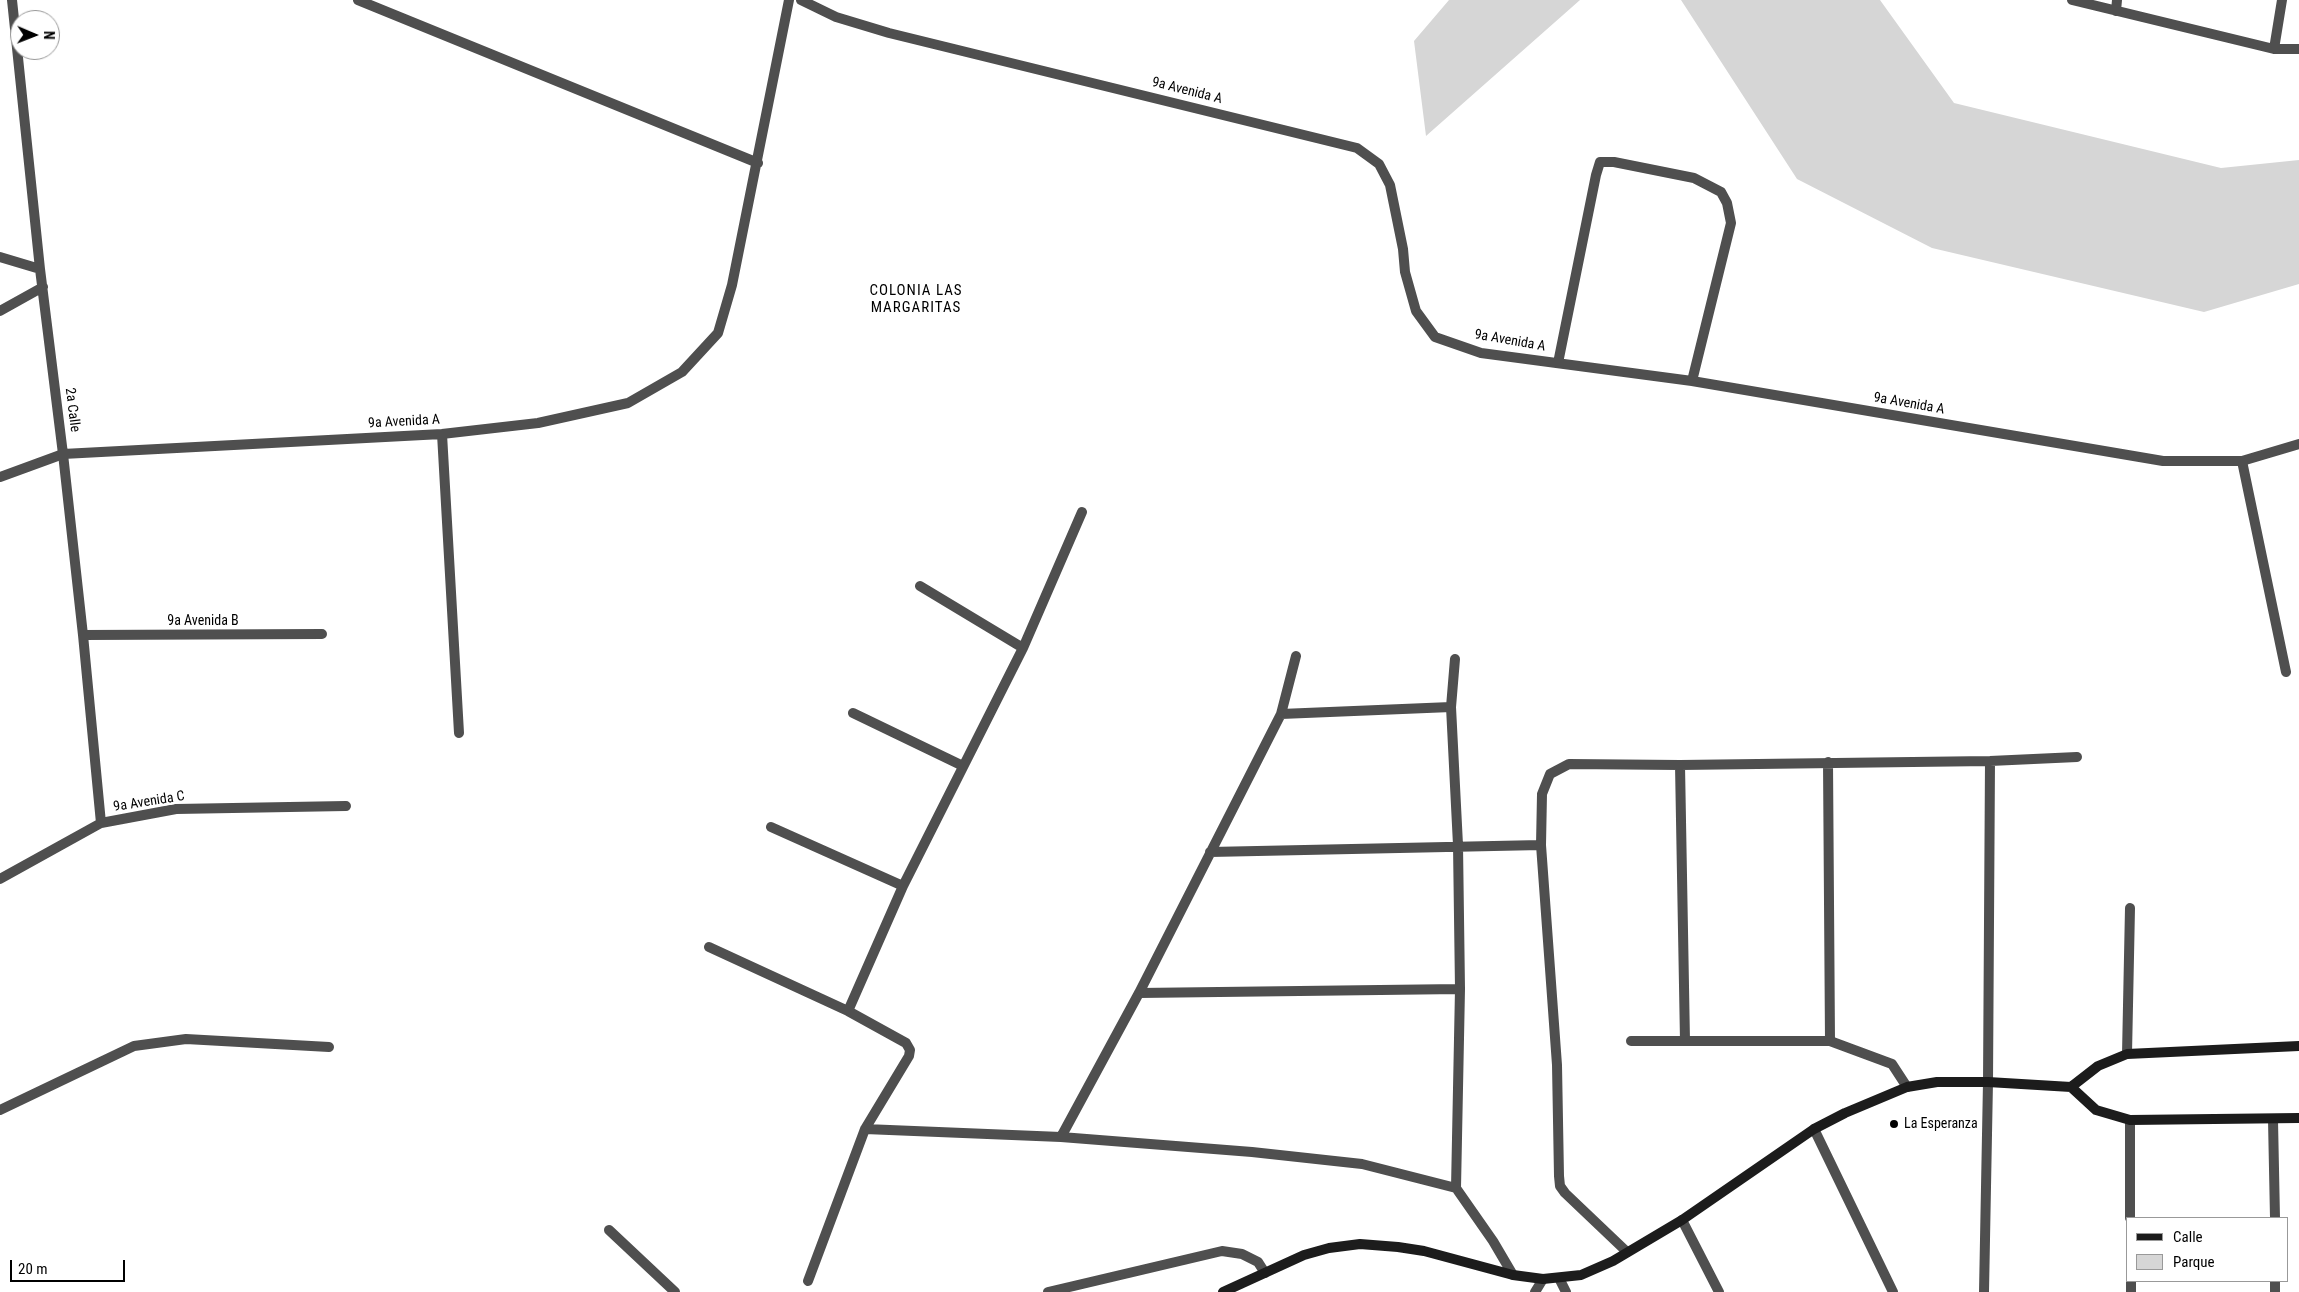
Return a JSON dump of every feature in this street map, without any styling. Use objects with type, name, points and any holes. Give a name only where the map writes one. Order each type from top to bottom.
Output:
[{"type":"main road","points":[[2071,1087],[2098,1066],[2127,1054],[2299,1046]]},
{"type":"main road","points":[[1223,1292],[1313,1253],[1329,1248],[1360,1244],[1424,1251],[1513,1275],[1543,1279],[1559,1278],[1594,1270],[1682,1220],[1814,1129],[1845,1113],[1908,1087],[1937,1082],[1988,1082],[2071,1087],[2096,1110],[2130,1120],[2273,1120],[2299,1118]]},
{"type":"street","name":"2a Calle","points":[[12,0],[40,270],[83,635],[101,823]]},
{"type":"street","points":[[358,0],[758,163],[789,0]]},
{"type":"street","name":"9a Avenida A","points":[[801,0],[836,17],[889,32],[1357,148],[1379,164],[1390,185],[1403,249],[1405,272],[1416,311],[1435,336],[1481,353],[1692,381],[2163,461],[2242,461],[2299,444]]},
{"type":"street","points":[[2072,0],[2116,5],[2274,49],[2299,50]]},
{"type":"street","points":[[2274,49],[2282,0]]},
{"type":"street","points":[[1558,363],[1596,175],[1600,162],[1614,162],[1694,178],[1721,192],[1727,203],[1731,223],[1692,381]]},
{"type":"street","name":"9a Avenida A","points":[[0,476],[63,454],[442,434],[538,423],[628,404],[682,372],[718,333],[732,285],[746,211],[758,163]]},
{"type":"street","points":[[0,257],[40,270]]},
{"type":"street","points":[[0,311],[43,287]]},
{"type":"street","points":[[442,434],[459,733]]},
{"type":"street","points":[[2242,461],[2286,672]]},
{"type":"street","points":[[848,1011],[903,886],[1023,648],[1082,512]]},
{"type":"street","points":[[920,586],[1023,648]]},
{"type":"street","name":"9a Avenida B","points":[[83,635],[322,634]]},
{"type":"street","points":[[1061,1137],[1139,993],[1281,714],[1296,656]]},
{"type":"street","points":[[1455,659],[1451,707],[1458,846],[1460,989],[1456,1188],[1513,1275]]},
{"type":"street","points":[[1281,714],[1451,707]]},
{"type":"street","points":[[853,713],[963,766]]},
{"type":"street","points":[[1627,1252],[1560,1186],[1557,1065],[1541,845],[1542,794],[1550,774],[1569,764],[1680,765],[1990,761],[2077,757]]},
{"type":"street","points":[[1984,1292],[1988,1082],[1990,761]]},
{"type":"street","points":[[1828,762],[1830,1041]]},
{"type":"street","points":[[1680,765],[1685,1041]]},
{"type":"street","name":"9a Avenida C","points":[[0,878],[101,823],[176,809],[346,806]]},
{"type":"street","points":[[771,827],[903,886]]},
{"type":"street","points":[[1210,852],[1541,845]]},
{"type":"street","points":[[2127,1054],[2130,908]]},
{"type":"street","points":[[710,947],[848,1011],[906,1043],[910,1050],[909,1056],[865,1129],[808,1282]]},
{"type":"street","points":[[1139,993],[1460,989]]},
{"type":"street","points":[[0,1110],[134,1046],[186,1039],[328,1047]]},
{"type":"street","points":[[1631,1041],[1830,1041],[1892,1064],[1908,1087]]},
{"type":"street","points":[[2130,1120],[2130,1217]]},
{"type":"street","points":[[2273,1120],[2274,1217]]},
{"type":"street","points":[[865,1129],[1061,1137],[1252,1152],[1362,1164],[1456,1188]]},
{"type":"street","points":[[1814,1129],[1893,1292]]},
{"type":"street","points":[[1682,1220],[1719,1292]]},
{"type":"street","points":[[609,1230],[675,1292]]},
{"type":"street","points":[[1048,1292],[1222,1251],[1242,1254],[1258,1262],[1265,1273]]},
{"type":"street","points":[[1559,1278],[1566,1292]]},
{"type":"street","points":[[1535,1292],[1543,1279]]},
{"type":"green space","points":[[1449,0],[1580,0],[1426,136],[1414,41]]},
{"type":"green space","points":[[1681,0],[1880,0],[1954,103],[2221,168],[2299,160],[2299,284],[2204,312],[1932,248],[1797,179]]},
{"type":"place","name":"La Esperanza","points":[[1894,1124]]},
{"type":"district","name":"COLONIA LAS MARGARITAS","points":[[916,300]]}]
